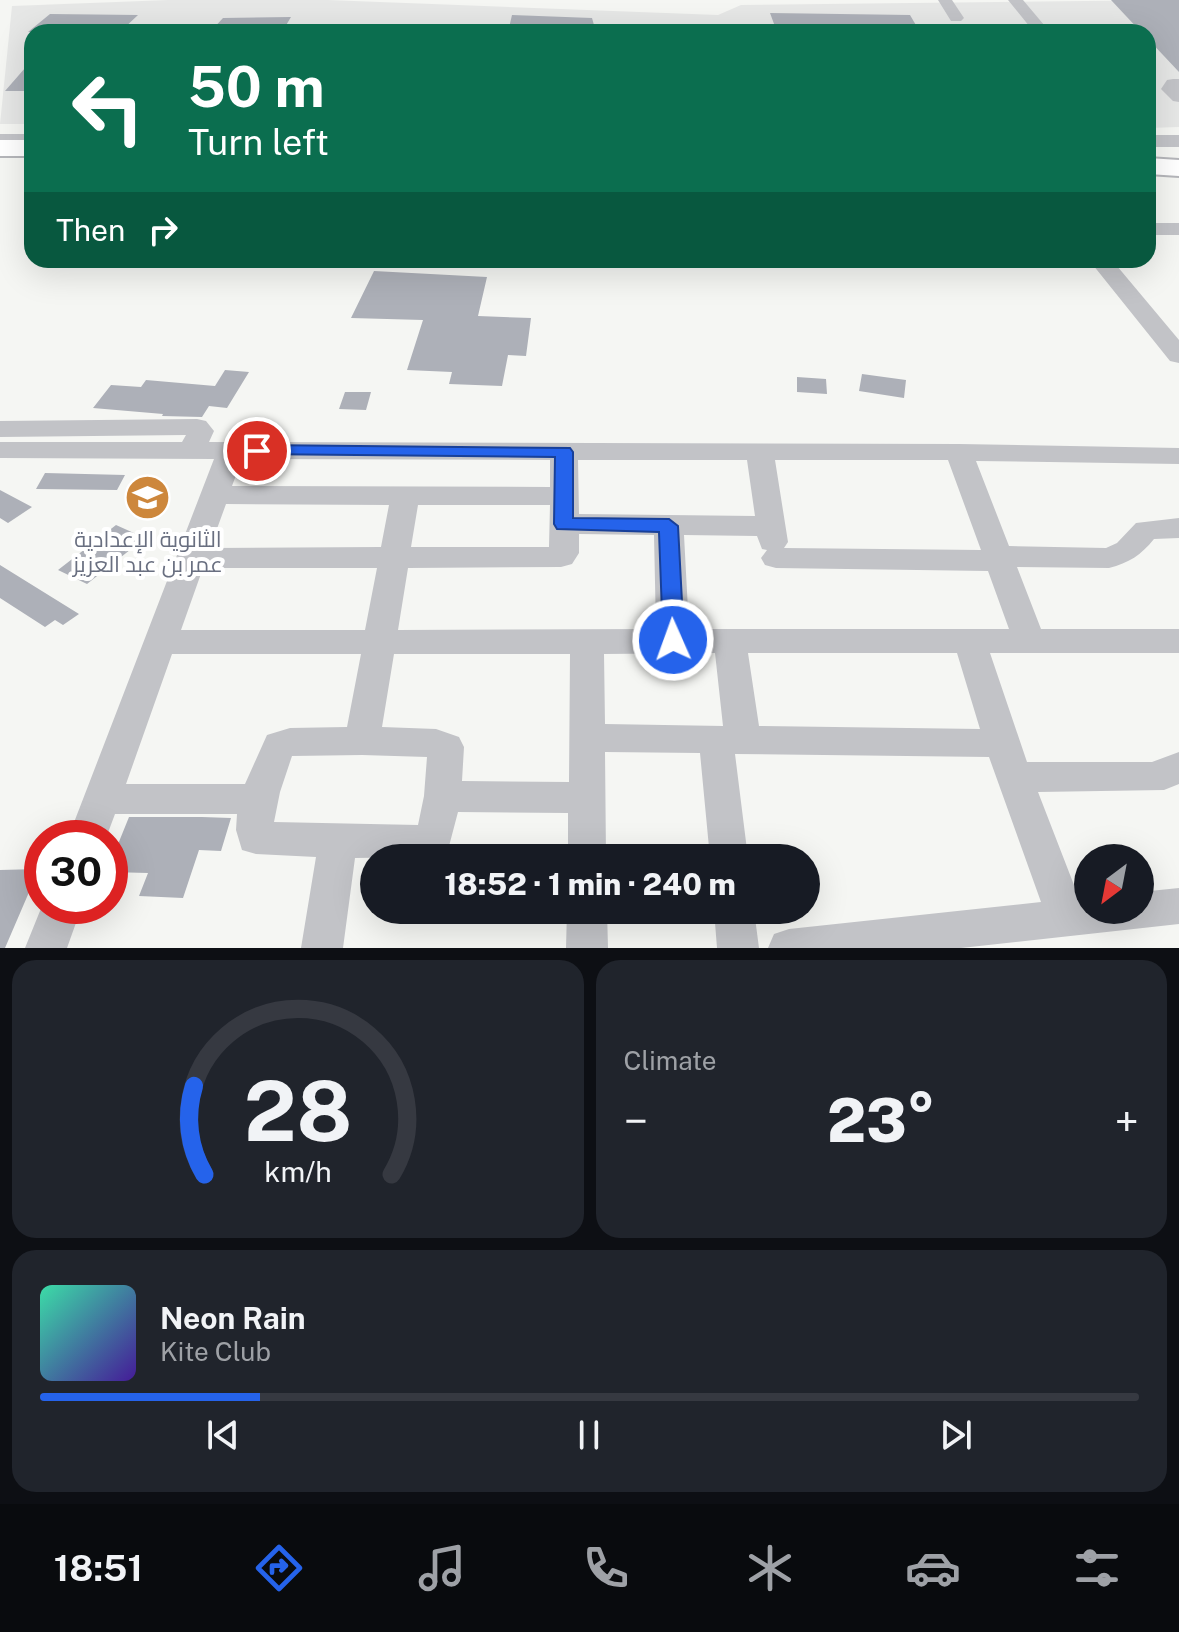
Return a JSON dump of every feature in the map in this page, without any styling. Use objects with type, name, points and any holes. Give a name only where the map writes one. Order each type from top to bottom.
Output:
[{"type":"highway","points":[[1156,158],[1179,158]]},
{"type":"highway","points":[[1156,166],[1179,167]]},
{"type":"highway","points":[[0,167],[24,167]]},
{"type":"street","points":[[945,0],[956,18]]},
{"type":"street","points":[[1015,0],[1035,24]]},
{"type":"street","points":[[1179,84],[1173,84],[1170,89],[1179,97]]},
{"type":"street","points":[[1156,141],[1179,141]]},
{"type":"street","points":[[1156,229],[1179,229]]},
{"type":"street","points":[[1107,268],[1179,356]]},
{"type":"street","points":[[0,429],[197,427],[201,431],[192,450]]},
{"type":"street","points":[[0,450],[959,452],[1179,456]]},
{"type":"street","points":[[93,820],[231,451]]},
{"type":"street","points":[[322,495],[333,451]]},
{"type":"street","points":[[464,496],[469,452]]},
{"type":"street","points":[[192,558],[561,557],[564,553],[564,452]]},
{"type":"street","points":[[760,452],[777,565],[1109,558],[1128,550],[1146,530],[1179,528]]},
{"type":"street","points":[[959,452],[1029,640]]},
{"type":"street","points":[[214,495],[464,496],[669,526],[770,526]]},
{"type":"street","points":[[362,741],[405,496]]},
{"type":"street","points":[[669,526],[673,640]]},
{"type":"street","points":[[587,640],[587,844]]},
{"type":"street","points":[[729,844],[730,640]]},
{"type":"street","points":[[969,640],[1002,743],[1066,917]]},
{"type":"street","points":[[159,642],[1179,641]]},
{"type":"street","points":[[587,738],[1002,743]]},
{"type":"street","points":[[362,741],[436,743],[446,747],[443,796],[434,838],[424,841],[338,842],[256,838],[253,831],[260,799],[280,745],[290,742],[362,741]]},
{"type":"street","points":[[1014,777],[1152,777],[1179,767]]},
{"type":"street","points":[[443,796],[588,798]]},
{"type":"street","points":[[101,799],[260,799]]},
{"type":"street","points":[[322,948],[338,842]]},
{"type":"street","points":[[1154,908],[1179,906]]},
{"type":"street","points":[[789,948],[1074,916]]},
{"type":"street","points":[[46,948],[55,924]]},
{"type":"street","points":[[587,924],[587,948]]},
{"type":"street","points":[[735,924],[738,948]]},
{"type":"shaded area","points":[[168,0],[328,0],[718,15],[741,5],[1179,0],[1179,127],[1156,128],[1156,24],[24,24],[24,124],[0,124],[12,6]]},
{"type":"building","points":[[1111,0],[1179,0],[1179,72],[1156,48],[1156,24],[1134,24]]},
{"type":"building","points":[[770,13],[910,15],[915,24],[774,24]]},
{"type":"building","points":[[50,14],[138,15],[128,24],[38,24]]},
{"type":"building","points":[[512,15],[592,18],[594,24],[510,24]]},
{"type":"building","points":[[291,17],[287,24],[217,24],[223,18]]},
{"type":"building","points":[[24,69],[24,91],[5,91]]},
{"type":"building","points":[[374,271],[487,277],[478,316],[531,318],[526,356],[508,355],[502,386],[449,384],[452,372],[407,370],[423,320],[351,318]]},
{"type":"building","points":[[225,370],[249,372],[227,408],[209,406],[202,417],[93,408],[111,385],[141,387],[146,380],[215,386]]},
{"type":"building","points":[[862,374],[906,380],[904,398],[859,391]]},
{"type":"building","points":[[797,377],[826,379],[827,394],[797,392]]},
{"type":"building","points":[[345,392],[371,392],[366,410],[339,409]]},
{"type":"building","points":[[45,473],[125,475],[117,490],[36,489]]},
{"type":"building","points":[[0,490],[32,507],[8,523],[0,518]]},
{"type":"building","points":[[116,525],[145,538],[87,584],[58,570]]},
{"type":"building","points":[[0,565],[79,614],[63,625],[55,620],[45,627],[0,598]]},
{"type":"building","points":[[129,817],[231,818],[221,851],[199,850],[183,898],[139,896],[148,873],[128,872]]},
{"type":"building","points":[[24,869],[24,904],[5,948],[0,948],[0,870]]},
{"type":"place","name":"الثانوية الإعدادية عمر بن عبد العزيز","points":[[148,498]]},
{"type":"route","points":[[257,451],[564,452],[564,524],[669,526],[673,640]]}]
